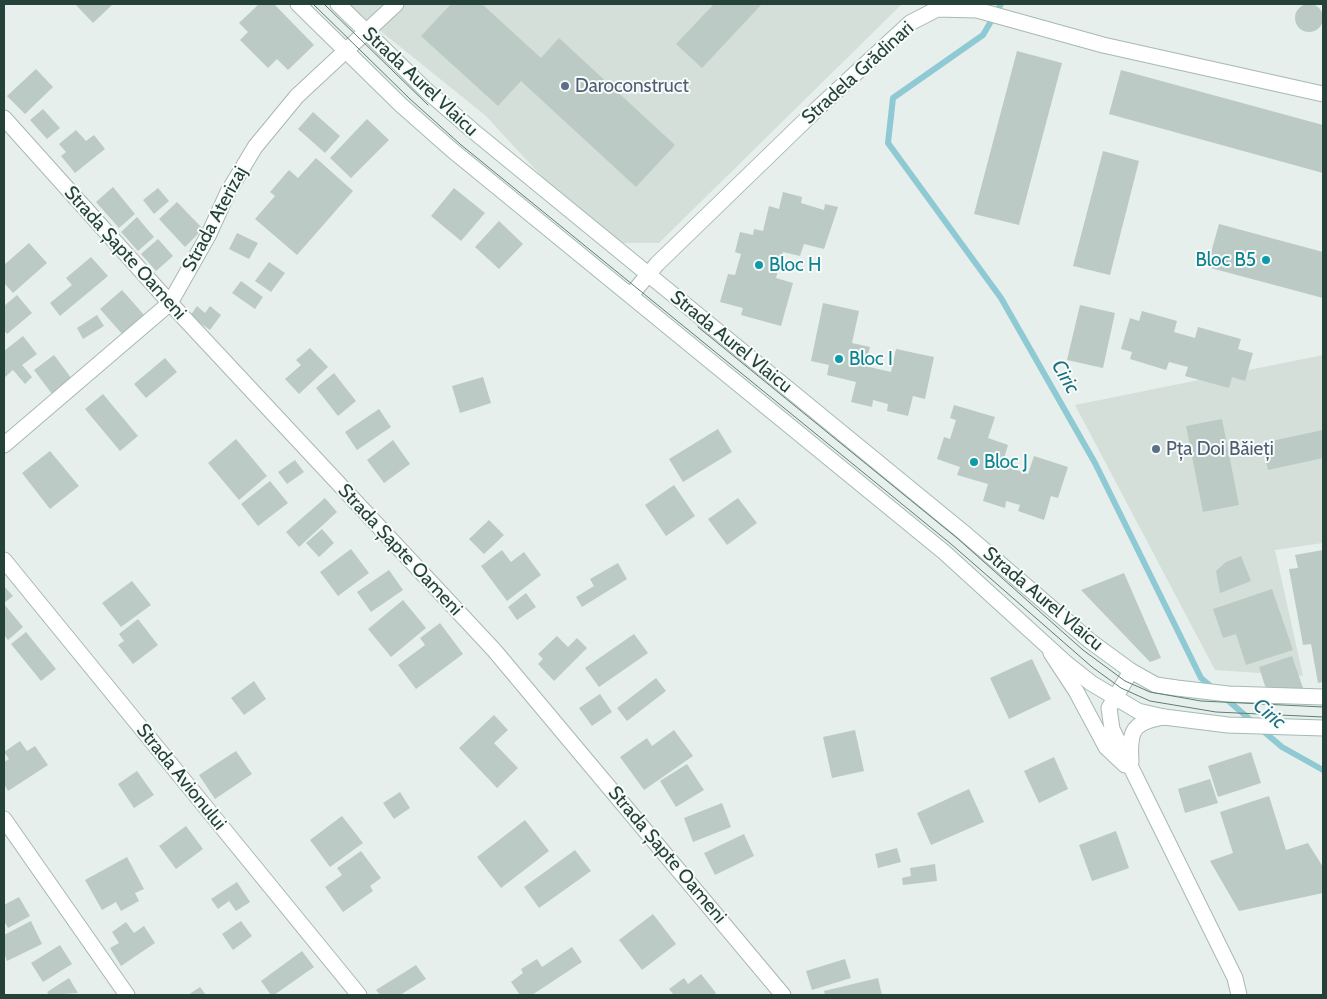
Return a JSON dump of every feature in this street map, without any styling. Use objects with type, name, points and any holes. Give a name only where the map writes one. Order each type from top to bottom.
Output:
[{"type":"street","name":"Strada Aurel Vlaicu","points":[[298,4],[400,105],[452,150],[944,552],[1091,683],[1138,711],[1164,717],[1228,724],[1286,728],[1323,728]]},
{"type":"street","name":"Strada Aurel Vlaicu","points":[[338,4],[472,130],[963,532],[1090,641],[1131,671],[1156,685],[1177,688],[1228,694],[1323,696]]},
{"type":"street","name":"Strada Aterizaj","points":[[4,445],[170,303],[255,147],[297,96],[396,4]]},
{"type":"street","name":"Stradela Grădinari","points":[[631,296],[649,274],[817,109],[910,23],[938,9],[977,10],[1103,44],[1323,94]]},
{"type":"street","name":"Strada Șapte Oameni","points":[[4,118],[170,303],[494,650],[783,995]]},
{"type":"street","name":"Strada Avionului","points":[[4,560],[359,995]]},
{"type":"street","name":"Strada Aurel Vlaicu","points":[[1045,644],[1076,691],[1106,747],[1132,771]]},
{"type":"street","name":"Strada Aurel Vlaicu","points":[[1131,671],[1109,708],[1112,729],[1235,978],[1239,995]]},
{"type":"street","points":[[1132,771],[1129,740],[1133,729],[1146,720],[1164,717]]},
{"type":"street","points":[[4,819],[127,995]]},
{"type":"shaded area","points":[[347,4],[902,4],[659,243],[603,243],[486,116]]},
{"type":"shaded area","points":[[1323,355],[1323,543],[1275,550],[1303,676],[1215,670],[1075,405]]},
{"type":"building","points":[[75,4],[113,4],[93,23]]},
{"type":"building","points":[[259,4],[274,4],[314,45],[288,70],[277,59],[268,68],[240,40],[248,32],[239,23]]},
{"type":"building","points":[[451,4],[482,4],[541,58],[559,38],[675,145],[636,187],[521,81],[498,106],[421,36]]},
{"type":"building","points":[[714,4],[762,4],[702,68],[676,44]]},
{"type":"building","points":[[1309,4],[1319,8],[1323,18],[1319,28],[1309,32],[1299,28],[1295,18],[1299,8]]},
{"type":"building","points":[[1017,51],[1062,63],[1019,225],[974,214]]},
{"type":"building","points":[[36,69],[53,87],[25,114],[7,96]]},
{"type":"building","points":[[1121,70],[1323,125],[1323,173],[1109,114]]},
{"type":"building","points":[[43,109],[60,128],[47,139],[30,120]]},
{"type":"building","points":[[313,112],[340,136],[325,153],[298,129]]},
{"type":"building","points":[[367,119],[389,140],[351,178],[330,158]]},
{"type":"building","points":[[76,130],[86,141],[94,135],[105,149],[75,173],[61,156],[66,152],[59,144]]},
{"type":"building","points":[[1103,151],[1139,161],[1110,275],[1073,266]]},
{"type":"building","points":[[316,158],[353,191],[297,255],[255,219],[275,196],[270,192],[289,170],[298,178]]},
{"type":"building","points":[[113,187],[135,214],[119,228],[96,202]]},
{"type":"building","points":[[158,188],[169,201],[154,214],[143,200]]},
{"type":"building","points":[[454,188],[485,213],[461,241],[431,216]]},
{"type":"building","name":"Bloc H","points":[[783,192],[802,197],[801,203],[824,210],[825,204],[838,207],[824,249],[804,244],[800,256],[783,252],[776,278],[793,283],[781,326],[741,315],[743,308],[720,302],[728,274],[735,275],[741,254],[735,252],[740,232],[753,235],[754,229],[763,231],[769,206],[779,209]]},
{"type":"building","points":[[177,202],[203,229],[185,247],[159,219]]},
{"type":"building","points":[[137,217],[154,237],[138,251],[121,232]]},
{"type":"building","points":[[499,221],[523,244],[499,269],[475,247]]},
{"type":"building","name":"Bloc B5","points":[[1219,224],[1323,252],[1323,298],[1207,267]]},
{"type":"building","points":[[237,233],[258,243],[249,259],[229,249]]},
{"type":"building","points":[[158,239],[173,256],[156,271],[141,254]]},
{"type":"building","points":[[29,243],[47,263],[13,293],[4,283],[4,265]]},
{"type":"building","points":[[91,257],[108,276],[60,316],[50,303],[72,285],[66,278]]},
{"type":"building","points":[[269,262],[285,273],[271,292],[255,281]]},
{"type":"building","points":[[241,281],[263,297],[255,309],[232,293]]},
{"type":"building","points":[[122,290],[145,316],[123,335],[100,309]]},
{"type":"building","points":[[17,295],[32,313],[7,334],[4,330],[4,306]]},
{"type":"building","name":"Bloc I","points":[[823,303],[859,311],[852,343],[870,347],[865,366],[891,372],[896,349],[934,357],[925,399],[913,396],[908,416],[887,411],[888,404],[873,400],[872,407],[851,402],[856,382],[827,375],[829,365],[811,361]]},
{"type":"building","points":[[1080,305],[1115,313],[1103,368],[1067,360]]},
{"type":"building","points":[[197,306],[205,313],[210,306],[221,315],[210,330],[190,316]]},
{"type":"building","points":[[1142,311],[1177,321],[1174,332],[1195,338],[1198,327],[1241,339],[1238,349],[1253,353],[1245,381],[1232,377],[1229,388],[1185,376],[1188,367],[1169,362],[1166,370],[1130,359],[1132,352],[1121,349],[1130,318],[1139,321]]},
{"type":"building","points":[[97,315],[104,326],[83,339],[77,328]]},
{"type":"building","points":[[23,336],[37,354],[22,365],[32,377],[25,384],[13,370],[4,378],[4,351]]},
{"type":"building","points":[[310,348],[328,367],[299,394],[285,379],[301,365],[296,360]]},
{"type":"building","points":[[54,355],[75,383],[55,398],[34,370]]},
{"type":"building","points":[[165,358],[177,372],[146,398],[134,384]]},
{"type":"building","points":[[334,373],[356,401],[338,416],[316,388]]},
{"type":"building","points":[[483,377],[491,403],[460,413],[452,386]]},
{"type":"building","points":[[103,394],[138,436],[120,451],[85,409]]},
{"type":"building","name":"Bloc J","points":[[954,405],[995,417],[988,438],[1008,445],[1002,465],[1028,474],[1034,456],[1068,467],[1058,498],[1051,496],[1044,520],[1018,511],[1020,505],[1006,501],[1005,508],[983,501],[988,484],[957,475],[960,467],[937,459],[944,437],[950,439],[956,420],[950,418]]},
{"type":"building","points":[[379,409],[391,427],[357,450],[345,432]]},
{"type":"building","points":[[1222,419],[1239,505],[1203,512],[1186,426]]},
{"type":"building","points":[[718,429],[732,452],[683,482],[669,459]]},
{"type":"building","points":[[1323,430],[1323,458],[1268,470],[1262,443]]},
{"type":"building","points":[[236,439],[267,476],[239,500],[208,463]]},
{"type":"building","points":[[393,440],[410,464],[384,483],[367,460]]},
{"type":"building","points":[[50,451],[79,486],[50,509],[22,473]]},
{"type":"building","points":[[295,460],[304,472],[287,484],[278,472]]},
{"type":"building","points":[[270,481],[288,503],[258,526],[241,504]]},
{"type":"building","points":[[674,485],[695,516],[666,536],[645,505]]},
{"type":"building","points":[[325,498],[337,512],[299,547],[286,532]]},
{"type":"building","points":[[738,498],[757,523],[727,545],[708,519]]},
{"type":"building","points":[[489,520],[504,535],[484,554],[469,539]]},
{"type":"building","points":[[322,529],[334,543],[319,557],[306,543]]},
{"type":"building","points":[[351,549],[369,573],[338,596],[320,572]]},
{"type":"building","points":[[502,550],[511,562],[524,552],[541,575],[507,601],[481,566]]},
{"type":"building","points":[[1323,550],[1323,682],[1318,683],[1311,644],[1303,645],[1289,569],[1298,568],[1295,555]]},
{"type":"building","points":[[1241,556],[1251,581],[1220,593],[1216,571],[1226,562]]},
{"type":"building","points":[[618,563],[627,579],[582,607],[576,597],[594,586],[590,579]]},
{"type":"building","points":[[389,570],[403,590],[371,612],[357,592]]},
{"type":"building","points":[[1124,573],[1161,658],[1150,662],[1081,590]]},
{"type":"building","points":[[132,581],[151,605],[121,627],[102,603]]},
{"type":"building","points":[[4,586],[13,596],[4,603]]},
{"type":"building","points":[[1272,589],[1293,650],[1246,665],[1236,634],[1223,638],[1213,609]]},
{"type":"building","points":[[526,593],[536,607],[517,620],[508,607]]},
{"type":"building","points":[[403,600],[426,628],[391,657],[368,629]]},
{"type":"building","points":[[4,604],[23,627],[8,640],[4,635]]},
{"type":"building","points":[[138,619],[158,645],[133,664],[118,645],[124,641],[119,634]]},
{"type":"building","points":[[440,623],[463,654],[416,689],[398,665],[425,645],[420,638]]},
{"type":"building","points":[[26,632],[56,669],[41,681],[11,644]]},
{"type":"building","points":[[634,634],[648,653],[599,687],[585,668]]},
{"type":"building","points":[[557,636],[568,647],[577,638],[587,648],[554,681],[538,664],[543,659],[538,654]]},
{"type":"building","points":[[1292,656],[1303,688],[1286,694],[1265,686],[1259,667]]},
{"type":"building","points":[[1032,659],[1051,699],[1009,719],[990,678]]},
{"type":"building","points":[[656,678],[666,691],[627,721],[617,708]]},
{"type":"building","points":[[254,681],[266,699],[244,715],[231,698]]},
{"type":"building","points":[[600,694],[612,712],[592,726],[579,708]]},
{"type":"building","points":[[494,715],[508,730],[494,743],[518,768],[497,788],[459,748]]},
{"type":"building","points":[[674,730],[693,756],[644,790],[620,757],[647,738],[652,746]]},
{"type":"building","points":[[855,730],[864,771],[832,778],[823,737]]},
{"type":"building","points":[[20,741],[27,751],[35,746],[48,765],[8,791],[4,784],[4,762],[9,759],[4,752]]},
{"type":"building","points":[[236,751],[252,774],[215,799],[199,775]]},
{"type":"building","points":[[1251,752],[1261,783],[1218,797],[1208,766]]},
{"type":"building","points":[[1054,757],[1068,789],[1039,803],[1024,771]]},
{"type":"building","points":[[687,764],[704,790],[676,807],[660,781]]},
{"type":"building","points":[[137,771],[154,795],[134,808],[118,784]]},
{"type":"building","points":[[1210,779],[1218,803],[1185,813],[1178,789]]},
{"type":"building","points":[[969,789],[984,822],[931,845],[917,813]]},
{"type":"building","points":[[400,792],[410,808],[394,819],[383,803]]},
{"type":"building","points":[[1269,796],[1286,850],[1308,843],[1323,867],[1323,893],[1239,911],[1210,861],[1233,853],[1220,812]]},
{"type":"building","points":[[722,803],[731,827],[693,842],[684,818]]},
{"type":"building","points":[[342,816],[363,843],[330,867],[310,840]]},
{"type":"building","points":[[525,820],[549,851],[501,888],[477,857]]},
{"type":"building","points":[[186,826],[203,849],[176,869],[159,846]]},
{"type":"building","points":[[1116,831],[1129,868],[1092,881],[1079,845]]},
{"type":"building","points":[[744,834],[754,856],[715,875],[704,853]]},
{"type":"building","points":[[897,848],[901,862],[878,868],[875,854]]},
{"type":"building","points":[[575,850],[591,871],[539,908],[524,887]]},
{"type":"building","points":[[361,851],[381,878],[370,886],[373,891],[343,912],[325,887],[342,875],[337,868]]},
{"type":"building","points":[[127,857],[144,889],[135,893],[139,901],[121,911],[116,902],[102,910],[85,880]]},
{"type":"building","points":[[935,864],[937,881],[903,885],[902,878],[911,876],[910,868]]},
{"type":"building","points":[[237,882],[250,902],[236,911],[229,901],[218,909],[211,899]]},
{"type":"building","points":[[19,897],[30,916],[8,928],[4,921],[4,905]]},
{"type":"building","points":[[653,914],[676,944],[642,970],[619,940]]},
{"type":"building","points":[[31,921],[42,944],[7,961],[4,953],[4,935]]},
{"type":"building","points":[[241,921],[252,936],[233,950],[222,934]]},
{"type":"building","points":[[126,922],[134,933],[144,926],[155,943],[121,966],[110,948],[119,943],[112,932]]},
{"type":"building","points":[[60,945],[72,964],[43,982],[31,963]]},
{"type":"building","points":[[572,947],[582,962],[532,995],[520,995],[511,982],[523,973],[521,969],[537,959],[542,967]]},
{"type":"building","points":[[302,951],[314,967],[274,995],[271,995],[261,981]]},
{"type":"building","points":[[845,959],[851,978],[812,990],[806,971]]},
{"type":"building","points":[[416,965],[426,979],[400,995],[380,995],[376,990]]},
{"type":"building","points":[[701,974],[716,993],[713,995],[674,995],[669,989],[684,978],[688,984]]},
{"type":"building","points":[[69,978],[78,993],[49,995],[47,992]]},
{"type":"building","points":[[878,978],[882,995],[825,995],[824,991]]},
{"type":"building","points":[[200,987],[206,995],[188,995]]},
{"type":"waterway","name":"Ciric","points":[[1001,4],[983,35],[893,98],[888,143],[1001,298],[1095,463],[1201,678],[1214,689]]},
{"type":"waterway","name":"Ciric","points":[[1224,697],[1254,723]]},
{"type":"waterway","name":"Ciric","points":[[1262,730],[1282,747],[1323,770]]},
{"type":"tram line","points":[[313,4],[410,99],[460,144],[951,544],[1092,667],[1121,688],[1150,701],[1216,712],[1323,717]]},
{"type":"tram line","points":[[324,4],[428,105]]},
{"type":"tram line","points":[[698,327],[957,538],[1083,650],[1125,681],[1150,692],[1201,701],[1323,707]]},
{"type":"place","name":"Daroconstruct","points":[[565,86]]},
{"type":"place","name":"Bloc B5","points":[[1266,260]]},
{"type":"place","name":"Bloc H","points":[[759,265]]},
{"type":"place","name":"Bloc I","points":[[839,359]]},
{"type":"place","name":"Pța Doi Băieți","points":[[1156,449]]},
{"type":"place","name":"Bloc J","points":[[974,462]]}]
